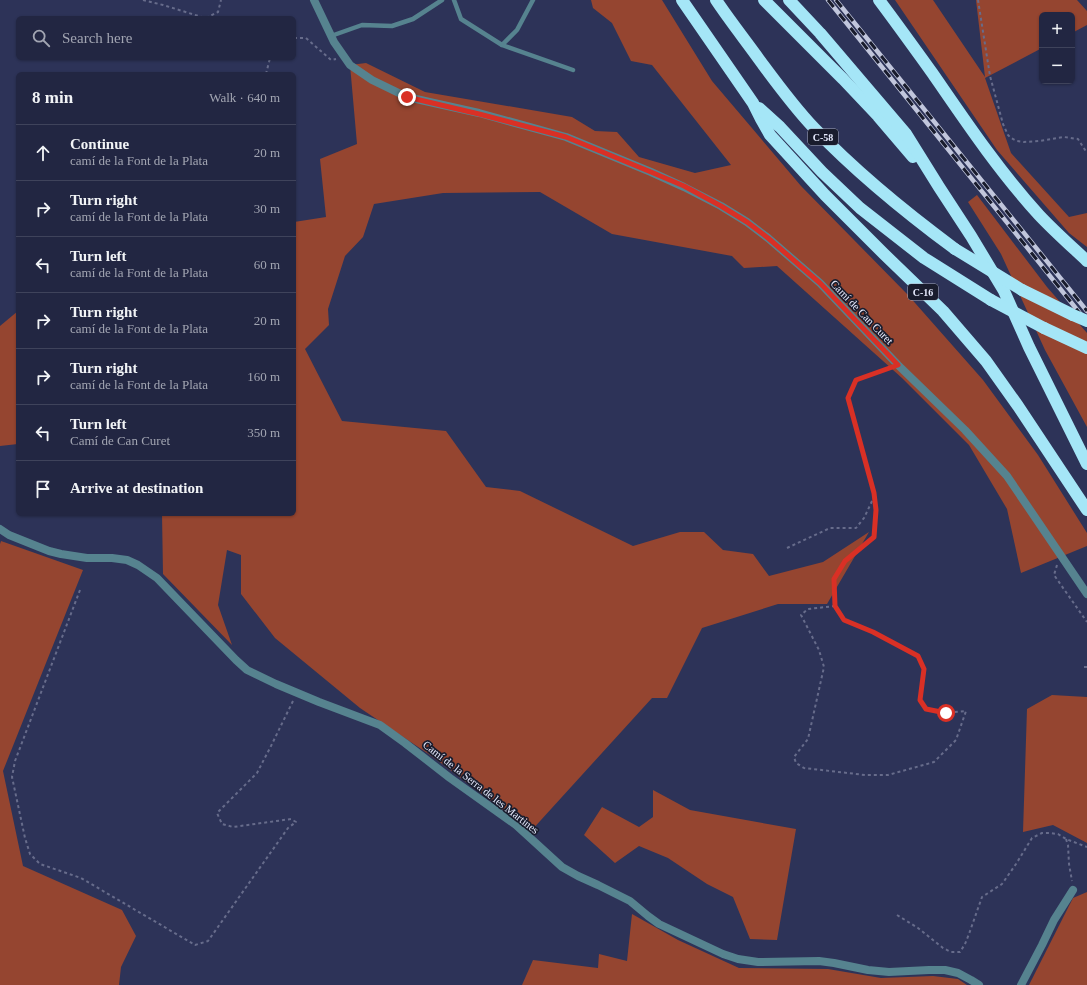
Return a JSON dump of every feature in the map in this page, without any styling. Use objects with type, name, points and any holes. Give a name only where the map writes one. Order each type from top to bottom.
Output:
[{"type":"highway","name":"C-16","points":[[682,0],[754,103],[770,135],[879,249],[943,311],[986,361],[1087,510]]},
{"type":"highway","name":"C-58","points":[[716,0],[786,96],[845,158],[907,214],[955,249],[1022,290],[1087,321]]},
{"type":"highway","points":[[764,0],[807,42],[878,116],[939,187]]},
{"type":"highway","points":[[789,0],[820,33],[906,134],[1004,291],[1029,347],[1087,464]]},
{"type":"highway","points":[[879,0],[991,157],[1039,215],[1087,261]]},
{"type":"highway","name":"C-58","points":[[754,103],[780,127],[822,172],[860,208],[924,258],[991,300],[1044,328],[1087,348]]},
{"type":"street","name":"Camí de Can Curet","points":[[314,0],[334,42],[350,65],[372,80],[407,97],[566,137],[684,186],[747,222],[768,238],[820,283],[898,365],[965,430],[1007,476],[1087,594]]},
{"type":"street","name":"Camí de la Serra de les Martines","points":[[0,529],[9,535],[49,551],[87,558],[127,560],[138,565],[157,578],[247,670],[297,692],[380,725],[394,734],[450,778],[516,825],[562,867],[630,901],[659,924],[723,954],[738,960],[758,962],[819,961],[868,970],[889,972],[945,970],[958,973],[979,985]]},
{"type":"street","points":[[1020,985],[1054,920],[1073,890]]},
{"type":"lane","points":[[331,36],[362,25],[392,26],[412,19],[442,0]]},
{"type":"lane","points":[[454,0],[461,19],[502,45],[573,70]]},
{"type":"lane","points":[[502,45],[517,30],[533,0]]},
{"type":"path","points":[[143,0],[199,16]]},
{"type":"path","points":[[209,16],[218,12],[221,0]]},
{"type":"path","points":[[978,0],[992,82],[1003,124],[1008,135],[1017,141],[1024,142],[1064,137],[1078,139],[1087,153]]},
{"type":"path","points":[[296,38],[306,38],[331,60],[345,58]]},
{"type":"path","points":[[266,72],[270,60]]},
{"type":"path","points":[[835,606],[808,609],[801,615],[819,650],[824,667],[808,739],[794,757],[796,763],[804,768],[865,775],[888,775],[934,762],[956,740],[966,711],[946,713],[926,709],[920,700],[924,669],[918,656],[873,632],[844,620],[835,606],[834,579],[845,561],[874,537],[876,510],[875,496],[848,398],[856,380],[898,365]]},
{"type":"path","points":[[787,548],[830,528],[856,528],[864,518],[875,496]]},
{"type":"path","points":[[1066,562],[1057,565],[1054,575],[1087,622]]},
{"type":"path","points":[[80,590],[15,761],[12,777],[25,838],[30,854],[40,864],[81,878],[195,945],[208,941],[288,828],[296,822],[291,819],[233,827],[222,824],[217,813],[256,773],[297,692]]},
{"type":"path","points":[[897,915],[918,928],[943,948],[951,952],[960,952],[970,934],[982,897],[1002,884],[1032,838],[1042,833],[1058,834],[1066,839],[1087,847]]},
{"type":"path","points":[[1066,839],[1073,890]]},
{"type":"shaded area","points":[[591,0],[662,0],[712,81],[801,186],[908,295],[983,380],[1038,455],[1087,533],[1087,546],[1021,573],[1007,509],[969,445],[902,378],[777,266],[744,268],[732,256],[612,234],[540,192],[443,193],[374,204],[363,237],[345,256],[328,309],[329,325],[305,349],[342,421],[446,431],[486,487],[520,491],[633,546],[680,532],[704,532],[723,550],[753,554],[769,576],[823,562],[869,532],[827,604],[778,604],[702,628],[667,698],[652,698],[531,831],[433,757],[360,708],[275,638],[241,594],[241,555],[227,550],[218,605],[232,645],[163,574],[162,516],[296,516],[296,222],[326,217],[320,159],[357,144],[350,65],[366,63],[425,92],[572,117],[595,131],[617,132],[639,157],[695,173],[731,165],[652,65],[631,61],[612,23],[593,8]]},
{"type":"shaded area","points":[[895,0],[933,0],[985,77],[976,0],[1077,0],[1087,11],[1087,25],[1075,31],[1075,12],[1039,12],[1039,50],[985,78],[1011,153],[1069,217],[1087,213],[1087,247],[1069,233],[997,150]]},
{"type":"shaded area","points":[[977,195],[1047,287],[1087,333],[1087,427],[1045,350],[1001,254],[968,202]]},
{"type":"shaded area","points":[[16,313],[16,444],[0,446],[0,326]]},
{"type":"shaded area","points":[[1,541],[83,570],[3,771],[23,866],[122,910],[136,936],[121,967],[119,985],[0,985]]},
{"type":"shaded area","points":[[1052,695],[1087,697],[1087,843],[1053,825],[1023,832],[1027,709]]},
{"type":"shaded area","points":[[653,790],[690,810],[796,829],[777,940],[750,939],[733,897],[707,884],[668,858],[639,846],[615,863],[584,835],[602,807],[639,827],[653,817]]},
{"type":"shaded area","points":[[1087,892],[1087,985],[1029,985],[1073,898]]},
{"type":"shaded area","points":[[632,914],[678,940],[739,968],[828,969],[881,978],[933,976],[958,979],[967,985],[522,985],[533,960],[598,968],[599,954],[627,961]]},
{"type":"railway","points":[[828,0],[1087,322]]},
{"type":"railway","points":[[836,0],[1087,311]]},
{"type":"route","points":[[407,97],[566,137],[684,186],[721,206],[747,222],[768,238],[820,283],[898,365],[856,380],[848,398],[874,493],[876,510],[874,537],[845,561],[834,579],[835,606],[844,620],[873,632],[918,656],[924,669],[920,700],[926,709],[946,713]]}]
